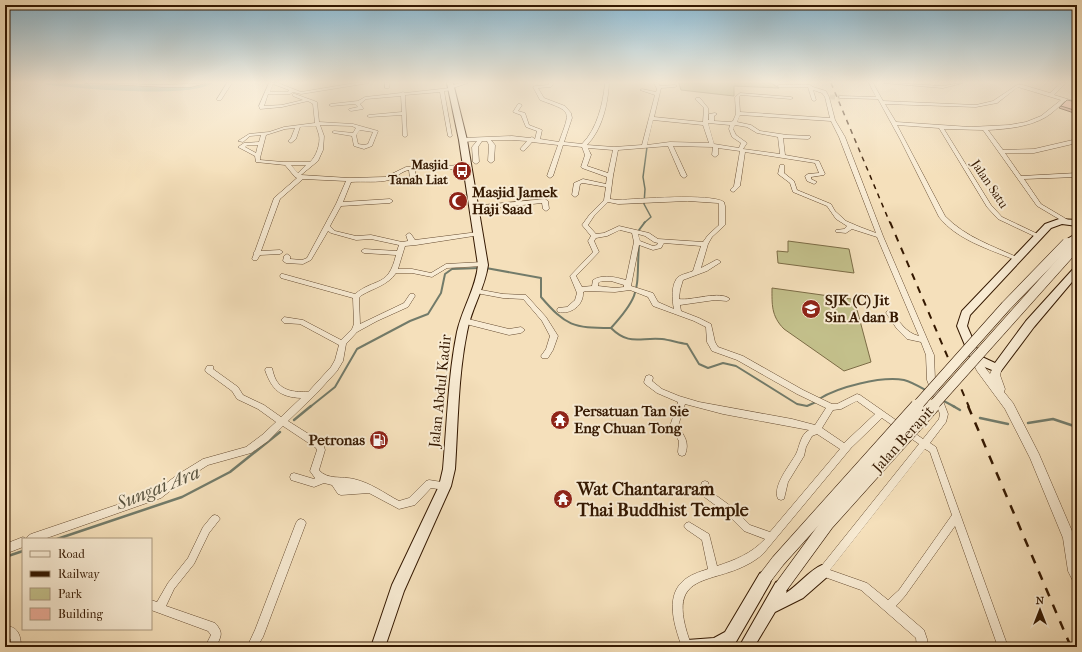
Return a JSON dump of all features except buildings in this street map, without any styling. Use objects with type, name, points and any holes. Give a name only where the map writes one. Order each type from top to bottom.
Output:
[{"type":"main road","name":"Jalan Abdul Kadir","points":[[378,647],[397,590],[445,486],[449,470],[459,346],[464,321],[476,291],[482,267],[463,140],[457,113]]},
{"type":"main road","points":[[1077,223],[1066,221],[1051,224],[965,314],[962,320],[964,333],[976,359],[997,368],[1030,324],[1077,270]]},
{"type":"main road","points":[[1051,224],[1071,226],[1077,231]]},
{"type":"main road","points":[[687,647],[715,645],[727,642],[765,578],[778,561],[879,446],[1006,306],[1074,243]]},
{"type":"main road","name":"Jalan Berapit","points":[[746,647],[781,587],[827,524],[1044,279],[1074,243]]},
{"type":"main road","points":[[770,606],[784,602],[805,589],[822,572]]},
{"type":"street","points":[[280,252],[256,256],[277,198],[319,156],[322,136],[317,124],[316,113]]},
{"type":"street","points":[[369,116],[399,113]]},
{"type":"street","points":[[404,113],[405,136]]},
{"type":"street","points":[[446,113],[450,136]]},
{"type":"street","points":[[521,113],[523,114],[526,125],[530,129],[540,130],[534,140],[523,149]]},
{"type":"street","points":[[550,176],[570,115],[569,113]]},
{"type":"street","points":[[584,145],[588,142],[598,123],[601,113]]},
{"type":"street","points":[[644,146],[653,113]]},
{"type":"street","points":[[706,113],[705,123],[714,145],[715,155]]},
{"type":"street","points":[[733,190],[737,186],[744,143],[734,136],[731,129],[738,113]]},
{"type":"street","points":[[744,113],[833,120]]},
{"type":"street","points":[[832,113],[880,236],[930,355],[931,380],[944,414],[942,420],[822,572],[864,586],[920,634],[922,639],[922,647]]},
{"type":"street","points":[[888,113],[947,224],[959,232],[1016,259]]},
{"type":"street","points":[[894,123],[985,128],[1013,126],[1035,120],[1048,113]]},
{"type":"street","points":[[712,122],[711,115],[715,114]]},
{"type":"street","points":[[324,123],[328,117]]},
{"type":"street","points":[[652,118],[705,123],[733,123],[749,126],[756,131],[780,136],[808,137]]},
{"type":"street","points":[[241,141],[249,135],[264,134],[298,126],[324,123],[353,125],[359,128],[376,131],[372,142],[367,146],[356,145],[354,135],[359,128]]},
{"type":"street","points":[[290,141],[293,139],[298,126]]},
{"type":"street","name":"Jalan Satu","points":[[940,126],[990,206],[1000,218],[1038,236]]},
{"type":"street","points":[[985,128],[1039,205],[1066,221]]},
{"type":"street","points":[[334,132],[354,135]]},
{"type":"street","points":[[264,134],[260,143],[257,158],[260,162],[311,164]]},
{"type":"street","points":[[780,136],[783,157]]},
{"type":"street","points":[[476,162],[475,148],[481,139]]},
{"type":"street","points":[[488,139],[492,146],[491,161]]},
{"type":"street","points":[[463,140],[534,140],[616,148],[670,144],[714,145],[817,162],[822,174],[808,176],[809,180],[814,182]]},
{"type":"street","points":[[1002,152],[1034,151],[1077,141]]},
{"type":"street","points":[[258,156],[241,147],[246,144],[260,143]]},
{"type":"street","points":[[670,144],[684,176]]},
{"type":"street","points":[[584,145],[588,155],[584,167],[610,176]]},
{"type":"street","points":[[594,236],[585,225],[592,215],[607,200],[608,186],[616,148]]},
{"type":"street","points":[[285,163],[299,176],[349,180],[390,178],[401,170],[467,167]]},
{"type":"street","points":[[782,166],[781,174],[792,182],[795,191],[829,205],[832,212],[850,227],[880,236]]},
{"type":"street","points":[[412,169],[413,179]]},
{"type":"street","points":[[1020,178],[1077,175]]},
{"type":"street","points":[[288,256],[286,261],[306,261],[327,227],[349,180]]},
{"type":"street","points":[[575,195],[577,183],[582,181],[608,186]]},
{"type":"street","points":[[607,200],[618,202],[682,198],[719,201],[722,203],[722,226],[710,236],[705,244],[696,273]]},
{"type":"street","points":[[339,204],[390,201]]},
{"type":"street","points":[[474,208],[545,201],[546,209]]},
{"type":"street","points":[[327,227],[333,232],[356,238],[371,236],[402,244],[478,234]]},
{"type":"street","points":[[838,231],[846,231],[850,227]]},
{"type":"street","points":[[560,310],[571,309],[578,302],[580,290],[573,276],[596,252],[590,241],[594,236],[605,235],[619,228],[636,233],[645,233],[656,241],[705,244]]},
{"type":"street","points":[[580,290],[628,289],[630,286],[637,242],[636,233]]},
{"type":"street","points":[[409,235],[411,241],[416,243]]},
{"type":"street","points":[[637,242],[656,248],[659,247],[662,242]]},
{"type":"street","points":[[356,297],[390,277],[394,271],[402,244]]},
{"type":"street","points":[[364,250],[400,253]]},
{"type":"street","points":[[678,312],[676,303],[678,282],[681,278],[696,273],[718,262]]},
{"type":"street","points":[[394,271],[412,271],[432,275],[446,266],[482,267]]},
{"type":"street","points":[[283,276],[356,297]]},
{"type":"street","points":[[594,289],[595,282],[599,279],[619,280],[652,295],[655,304],[678,312],[709,326],[711,342],[715,349],[740,358],[831,407],[842,406],[857,397],[933,450],[1003,647]]},
{"type":"street","points":[[476,291],[503,296],[524,297],[527,299],[544,319],[554,336],[550,350],[545,356]]},
{"type":"street","points":[[34,538],[158,495],[180,478],[206,462],[248,450],[265,438],[283,422],[334,369],[339,361],[343,343],[355,330],[406,305],[412,296]]},
{"type":"street","points":[[355,330],[356,297]]},
{"type":"street","points":[[676,303],[715,298],[728,299]]},
{"type":"street","points":[[889,313],[910,337],[924,340]]},
{"type":"street","points":[[284,320],[301,322],[338,342],[343,343]]},
{"type":"street","points":[[464,321],[509,332],[521,330]]},
{"type":"street","points":[[976,359],[983,372],[1004,398]]},
{"type":"street","points":[[210,368],[209,370],[235,389],[240,397],[261,407],[320,446],[321,450],[314,471],[322,479]]},
{"type":"street","points":[[997,368],[995,375],[1004,398],[1035,457],[1073,540],[1074,571],[1077,577]]},
{"type":"street","points":[[269,370],[274,385],[278,390],[291,395],[310,395]]},
{"type":"street","points":[[649,378],[648,382],[658,391],[683,400],[726,411],[793,422],[817,429],[845,448]]},
{"type":"street","points":[[682,452],[683,441],[674,426],[683,400]]},
{"type":"street","points":[[782,496],[784,481],[801,453],[802,446],[809,434],[817,429],[831,407]]},
{"type":"street","points":[[687,647],[678,619],[679,596],[687,584],[713,572],[744,561],[755,554],[772,538],[845,448],[881,414]]},
{"type":"street","points":[[294,477],[314,482],[322,479],[334,481],[341,491],[373,489],[395,503],[405,505],[412,502],[429,484],[445,486]]},
{"type":"street","points":[[705,485],[706,494],[729,510],[747,528],[772,538]]},
{"type":"street","points":[[889,606],[902,593],[956,517]]},
{"type":"street","points":[[210,647],[216,636],[216,632],[211,627],[155,606],[191,561],[206,530],[215,519]]},
{"type":"street","points":[[252,647],[259,633],[301,523]]},
{"type":"street","points":[[689,526],[706,538],[713,572]]},
{"type":"street","points":[[5,549],[22,542]]},
{"type":"street","points":[[5,631],[11,631],[16,639],[16,647]]},
{"type":"green space","points":[[788,241],[849,249],[854,273],[778,263],[777,251],[788,252]]},
{"type":"green space","points":[[772,288],[851,299],[855,302],[871,362],[844,371],[784,329],[774,315],[772,305]]},
{"type":"waterway","points":[[645,222],[651,217],[644,204],[645,189],[643,177],[647,147]]},
{"type":"waterway","points":[[639,230],[645,222]]},
{"type":"waterway","points":[[611,328],[628,306],[636,290],[639,245]]},
{"type":"waterway","name":"Sungai Ara","points":[[310,407],[335,387],[357,349],[410,321],[428,314],[441,293],[445,274],[452,269],[480,268]]},
{"type":"waterway","name":"Sungai Ara","points":[[486,268],[541,278],[541,297],[564,320],[579,326],[611,328]]},
{"type":"waterway","points":[[611,328],[617,334],[629,339],[662,339],[687,344],[699,364],[708,368],[723,363],[736,366],[797,404],[807,406],[816,402]]},
{"type":"waterway","points":[[819,399],[837,390],[848,387],[872,381],[895,379],[913,383],[927,391]]},
{"type":"waterway","points":[[942,400],[955,407]]},
{"type":"waterway","name":"Sungai Ara","points":[[294,420],[311,406]]},
{"type":"waterway","points":[[953,406],[960,410]]},
{"type":"waterway","points":[[980,418],[1008,424]]},
{"type":"waterway","points":[[1028,423],[1053,419],[1077,427]]},
{"type":"waterway","name":"Sungai Ara","points":[[60,538],[182,497],[230,472],[280,432]]},
{"type":"waterway","name":"Sungai Ara","points":[[5,557],[22,551]]},
{"type":"railway","points":[[844,113],[890,223]]},
{"type":"railway","points":[[890,222],[969,407]]},
{"type":"railway","points":[[968,406],[1071,647]]},
{"type":"place","name":"Masjid Tanah Liat","points":[[462,171]]},
{"type":"place","name":"Masjid Jamek Haji Saad","points":[[458,201]]},
{"type":"place","name":"SJK (C) Jit Sin A dan B","points":[[811,309]]},
{"type":"place","name":"Persatuan Tan Sie Eng Chuan Tong","points":[[560,420]]},
{"type":"place","name":"Petronas","points":[[379,440]]},
{"type":"place","name":"Wat Chantararam Thai Buddhist Temple","points":[[563,499]]}]
